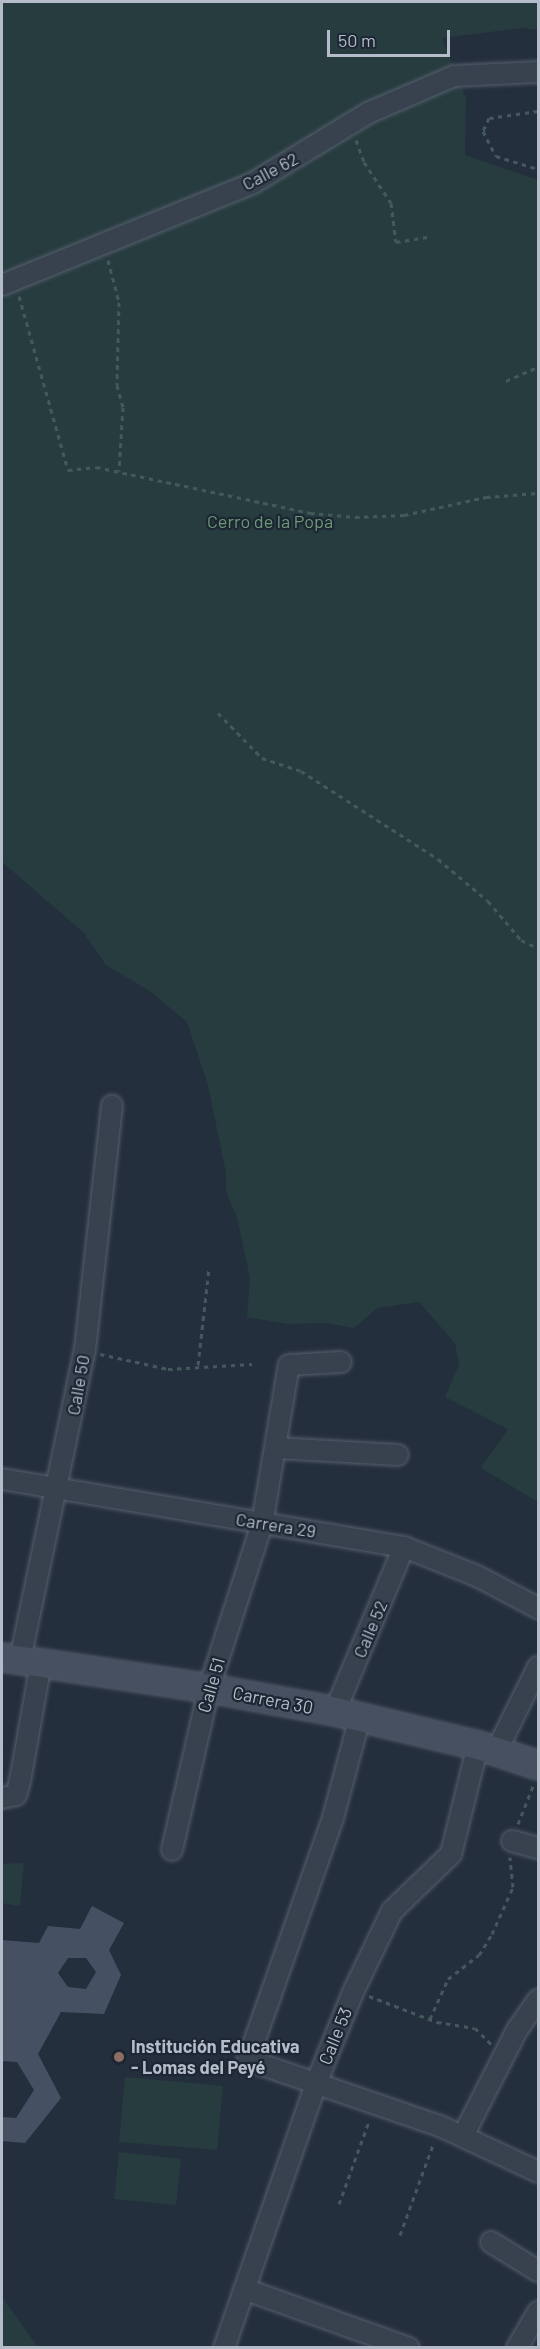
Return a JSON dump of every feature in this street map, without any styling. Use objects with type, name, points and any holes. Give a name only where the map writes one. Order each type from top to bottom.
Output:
[{"type":"street","name":"Calle 62","points":[[8,282],[254,183],[350,125],[454,76],[538,72]]},
{"type":"street","name":"Calle 50","points":[[9,1797],[21,1660],[59,1488],[85,1350],[112,1105]]},
{"type":"street","name":"Calle 51","points":[[172,1850],[209,1688],[262,1524],[277,1448],[289,1365],[341,1362]]},
{"type":"street","points":[[277,1448],[398,1455]]},
{"type":"street","name":"Carrera 29","points":[[2,1479],[404,1547],[477,1576],[538,1608]]},
{"type":"street","name":"Calle 52","points":[[404,1547],[348,1714],[333,1818],[248,2052],[248,2060],[254,2064],[317,2081],[440,2126],[538,2172]]},
{"type":"street","name":"Carrera 30","points":[[21,1660],[209,1688],[348,1714],[487,1748],[536,1774]]},
{"type":"street","name":"Calle 53","points":[[224,2348],[317,2081],[354,1990],[392,1911],[451,1854],[487,1748],[538,1666]]},
{"type":"street","points":[[512,1841],[538,1848]]},
{"type":"street","points":[[463,2136],[504,2056],[538,2000]]},
{"type":"street","points":[[491,2242],[538,2271]]},
{"type":"street","points":[[244,2289],[379,2342],[409,2348]]},
{"type":"street","points":[[517,2348],[538,2312]]},
{"type":"path","points":[[538,111],[489,118],[483,131],[496,156],[538,169]]},
{"type":"path","points":[[350,125],[364,162],[391,203],[396,242],[429,237]]},
{"type":"path","points":[[104,243],[119,302],[117,386],[123,407],[118,471]]},
{"type":"path","points":[[8,282],[69,470],[96,467],[310,513],[356,517],[404,516],[486,497],[538,493]]},
{"type":"path","points":[[506,381],[538,367]]},
{"type":"path","points":[[218,713],[262,758],[301,771],[438,859],[488,901],[521,940],[538,948]]},
{"type":"path","points":[[198,1366],[208,1268]]},
{"type":"path","points":[[85,1350],[153,1368],[252,1364]]},
{"type":"path","points":[[430,2019],[448,1979],[479,1955],[504,1909],[513,1887],[508,1868],[512,1841],[536,1774]]},
{"type":"path","points":[[354,1990],[430,2019],[475,2028],[504,2056]]},
{"type":"path","points":[[339,2204],[375,2102]]},
{"type":"path","points":[[400,2235],[440,2126]]},
{"type":"green space","name":"Cerro de la Popa","points":[[2,2],[538,2],[538,30],[523,28],[442,38],[466,98],[465,155],[538,180],[538,1502],[481,1468],[508,1429],[445,1397],[459,1365],[455,1343],[419,1302],[377,1308],[354,1328],[327,1323],[288,1324],[247,1317],[250,1278],[237,1217],[226,1192],[226,1173],[208,1085],[187,1022],[151,992],[106,965],[83,932],[2,862]]},
{"type":"green space","points":[[24,1863],[20,1906],[2,1903],[2,1864]]},
{"type":"green space","points":[[125,2077],[223,2086],[217,2150],[119,2142]]},
{"type":"green space","points":[[119,2152],[181,2159],[176,2205],[114,2199]]},
{"type":"green space","points":[[2,2297],[38,2347],[2,2347]]},
{"type":"building","points":[[92,1906],[124,1923],[109,1950],[121,1975],[104,2014],[61,2012],[38,2054],[61,2098],[25,2143],[2,2141],[2,2117],[16,2118],[34,2090],[17,2062],[2,2061],[2,1940],[39,1943],[48,1926],[80,1929]],"holes":[[[68,1958],[86,1958],[96,1972],[86,1989],[68,1987],[58,1973]]]},
{"type":"place","name":"Institución Educativa - Lomas del Peyé","points":[[119,2057]]}]
